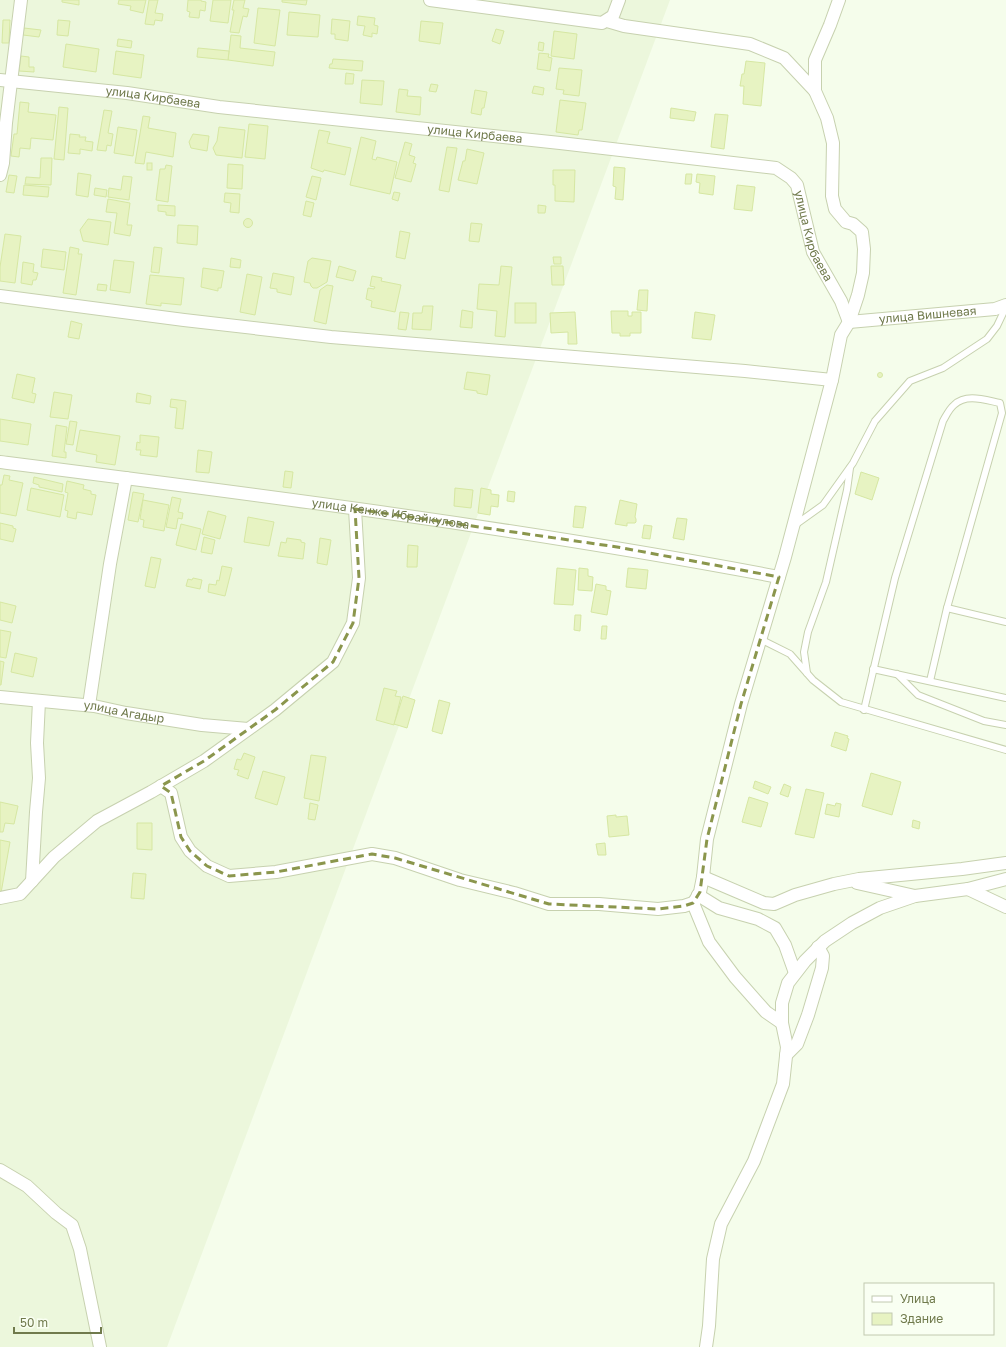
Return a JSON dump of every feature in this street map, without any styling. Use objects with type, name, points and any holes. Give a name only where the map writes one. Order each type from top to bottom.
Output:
[{"type":"street","points":[[0,175],[3,163],[6,123],[6,81],[21,0]]},
{"type":"street","points":[[430,0],[602,23],[613,16],[619,0]]},
{"type":"street","points":[[815,91],[815,60],[839,0]]},
{"type":"street","points":[[161,786],[171,794],[181,837],[190,851],[207,866],[228,876],[276,872],[372,854],[395,858],[460,880],[514,893],[549,904],[599,904],[658,909],[684,906],[695,899],[703,877],[707,839],[741,704],[793,526],[832,380],[841,335],[849,322],[858,295],[863,273],[864,249],[862,232],[853,224],[846,222],[834,210],[832,196],[833,144],[827,118],[815,91],[784,58],[750,44],[624,26],[607,21]]},
{"type":"street","name":"улица Кирбаева","points":[[6,81],[127,93],[219,107],[560,143],[776,168],[791,178],[798,185],[813,252],[841,301],[849,322]]},
{"type":"street","points":[[0,296],[330,337],[745,371],[832,380]]},
{"type":"street","name":"улица Вишневая","points":[[849,322],[995,309],[1006,306]]},
{"type":"street","name":"улица Кенже Ибрайкулова","points":[[0,462],[255,494],[617,547],[779,577]]},
{"type":"street","points":[[89,706],[110,564],[126,478]]},
{"type":"street","points":[[0,898],[20,894],[54,857],[97,821],[204,761],[274,710],[333,662],[353,623],[359,578],[355,509]]},
{"type":"street","name":"улица Агадыр","points":[[0,697],[89,706],[202,725],[248,729]]},
{"type":"street","points":[[32,881],[39,778],[37,743],[39,701]]},
{"type":"street","points":[[703,877],[764,903],[774,904],[795,895],[850,881],[962,870],[1006,863]]},
{"type":"street","points":[[706,1347],[709,1326],[713,1259],[721,1224],[754,1161],[783,1084],[787,1047],[782,1023],[782,1003],[788,983],[804,961],[825,941],[852,923],[880,908],[916,896],[968,889],[1006,879]]},
{"type":"street","points":[[850,881],[916,896]]},
{"type":"street","points":[[968,889],[992,899],[1006,907]]},
{"type":"street","points":[[695,899],[719,908],[758,919],[774,928]]},
{"type":"street","points":[[695,899],[709,942],[735,977],[766,1012],[782,1023]]},
{"type":"street","points":[[774,904],[772,922],[774,928],[785,945],[795,973]]},
{"type":"street","points":[[786,1055],[797,1044],[808,1015],[822,968],[823,956],[818,947]]},
{"type":"street","points":[[0,1170],[27,1186],[56,1213],[72,1225],[80,1249],[100,1347]]},
{"type":"lane","points":[[793,526],[823,505],[850,467],[875,421],[910,381],[943,368],[987,339],[997,326],[1006,306]]},
{"type":"lane","points":[[864,710],[895,578],[942,421],[953,406],[963,398],[983,399],[1003,404],[1002,413],[947,608],[930,681]]},
{"type":"lane","points":[[807,673],[804,652],[808,632],[826,582],[847,490],[850,467]]},
{"type":"lane","points":[[947,608],[1006,622]]},
{"type":"lane","points":[[760,639],[790,654],[813,680],[841,702],[864,710],[1006,750]]},
{"type":"lane","points":[[873,669],[1006,698]]},
{"type":"lane","points":[[897,674],[918,695],[984,721],[1006,725]]},
{"type":"highlighted area","points":[[355,509],[617,547],[779,577],[741,704],[707,839],[700,892],[693,903],[684,906],[658,909],[549,904],[395,858],[372,854],[276,872],[229,876],[207,866],[190,851],[181,837],[171,793],[161,786],[204,761],[275,710],[333,662],[353,623],[359,578]]},
{"type":"shaded area","points":[[0,0],[670,0],[167,1347],[0,1347]]},
{"type":"building","points":[[62,0],[79,0],[79,5],[62,2]]},
{"type":"building","points":[[119,0],[146,0],[143,13],[130,10],[131,6],[118,4]]},
{"type":"building","points":[[149,0],[158,0],[155,13],[163,14],[162,21],[155,20],[154,25],[145,24]]},
{"type":"building","points":[[188,0],[201,0],[206,2],[205,11],[200,10],[199,18],[189,17],[190,12],[187,11]]},
{"type":"building","points":[[213,0],[231,0],[228,23],[210,21]]},
{"type":"building","points":[[234,0],[245,0],[243,8],[249,9],[247,17],[243,16],[239,33],[230,32],[234,10],[232,10]]},
{"type":"building","points":[[282,0],[307,0],[306,5],[282,2]]},
{"type":"building","points":[[258,8],[280,10],[275,46],[254,43]]},
{"type":"building","points":[[289,12],[320,15],[318,37],[287,35]]},
{"type":"building","points":[[358,16],[375,18],[374,25],[378,26],[377,34],[372,33],[372,37],[363,35],[365,26],[357,25]]},
{"type":"building","points":[[332,19],[350,21],[348,41],[335,39],[335,34],[331,34]]},
{"type":"building","points":[[3,20],[10,20],[9,43],[2,43]]},
{"type":"building","points":[[58,20],[70,21],[68,36],[57,35]]},
{"type":"building","points":[[421,21],[443,23],[440,44],[419,41]]},
{"type":"building","points":[[24,28],[41,30],[39,37],[23,35]]},
{"type":"building","points":[[496,29],[504,31],[500,44],[492,41]]},
{"type":"building","points":[[554,31],[577,34],[574,59],[551,56]]},
{"type":"building","points":[[231,35],[241,36],[240,48],[275,52],[273,66],[228,60]]},
{"type":"building","points":[[118,39],[132,41],[131,48],[117,46]]},
{"type":"building","points":[[539,42],[544,43],[543,51],[538,50]]},
{"type":"building","points":[[66,44],[99,49],[96,72],[63,67]]},
{"type":"building","points":[[198,48],[229,51],[228,60],[197,57]]},
{"type":"building","points":[[116,51],[144,55],[141,78],[113,74]]},
{"type":"building","points":[[539,53],[549,54],[548,57],[552,58],[550,71],[537,69]]},
{"type":"building","points":[[21,56],[29,57],[29,67],[34,67],[34,72],[19,71]]},
{"type":"building","points":[[333,59],[363,61],[362,71],[329,68]]},
{"type":"building","points":[[746,61],[765,63],[761,106],[743,104],[744,86],[740,86]]},
{"type":"building","points":[[559,68],[582,70],[579,96],[563,94],[564,90],[556,89]]},
{"type":"building","points":[[346,73],[354,74],[353,84],[345,84]]},
{"type":"building","points":[[362,80],[384,81],[382,105],[360,103]]},
{"type":"building","points":[[431,84],[438,85],[436,92],[429,91]]},
{"type":"building","points":[[534,86],[544,88],[543,95],[532,93]]},
{"type":"building","points":[[399,89],[408,90],[407,96],[421,97],[420,115],[396,112]]},
{"type":"building","points":[[475,90],[487,92],[481,115],[471,113]]},
{"type":"building","points":[[560,100],[586,103],[582,130],[579,130],[578,135],[556,132]]},
{"type":"building","points":[[20,102],[29,103],[28,112],[56,115],[53,140],[31,138],[30,149],[20,148],[19,157],[11,156],[14,134],[17,134]]},
{"type":"building","points":[[59,107],[68,108],[64,160],[54,159]]},
{"type":"building","points":[[671,108],[696,112],[694,121],[670,118]]},
{"type":"building","points":[[104,110],[112,111],[108,133],[113,134],[111,146],[107,145],[106,151],[97,150]]},
{"type":"building","points":[[715,114],[728,115],[724,149],[711,147]]},
{"type":"building","points":[[143,116],[150,117],[148,128],[176,133],[173,157],[146,152],[144,164],[135,163]]},
{"type":"building","points":[[249,124],[268,126],[265,159],[245,157]]},
{"type":"building","points":[[118,127],[137,130],[133,156],[114,153]]},
{"type":"building","points":[[219,127],[245,130],[242,158],[216,155],[213,148],[217,141]]},
{"type":"building","points":[[319,130],[330,132],[327,143],[351,148],[345,175],[324,170],[323,172],[311,168]]},
{"type":"building","points":[[70,134],[80,135],[79,137],[86,137],[85,141],[93,142],[92,151],[80,149],[80,154],[68,153]]},
{"type":"building","points":[[193,134],[209,136],[207,151],[191,148],[189,142]]},
{"type":"building","points":[[361,137],[376,141],[372,159],[376,160],[377,157],[397,162],[390,194],[350,185]]},
{"type":"building","points":[[405,142],[412,144],[409,155],[415,157],[413,163],[416,164],[411,182],[395,178]]},
{"type":"building","points":[[447,147],[457,148],[449,192],[439,190]]},
{"type":"building","points":[[467,149],[484,153],[477,184],[458,180],[463,161],[465,161]]},
{"type":"building","points":[[41,158],[52,158],[51,185],[25,184],[26,177],[40,178]]},
{"type":"building","points":[[147,163],[152,163],[152,170],[147,170]]},
{"type":"building","points":[[228,164],[243,165],[242,189],[227,188]]},
{"type":"building","points":[[166,165],[172,166],[168,202],[156,200],[160,169],[165,169]]},
{"type":"building","points":[[614,167],[625,168],[623,200],[615,199],[616,187],[613,186]]},
{"type":"building","points":[[553,170],[575,170],[574,202],[555,201]]},
{"type":"building","points":[[78,173],[91,175],[88,197],[76,195]]},
{"type":"building","points":[[686,174],[692,174],[691,184],[685,184]]},
{"type":"building","points":[[697,174],[715,176],[713,195],[699,193],[700,183],[696,182]]},
{"type":"building","points":[[9,175],[17,176],[14,193],[6,192]]},
{"type":"building","points":[[123,176],[132,177],[129,200],[108,197],[109,188],[121,190]]},
{"type":"building","points":[[312,176],[321,178],[316,200],[306,197]]},
{"type":"building","points":[[24,185],[49,187],[48,197],[23,195]]},
{"type":"building","points":[[737,185],[755,187],[752,211],[734,209]]},
{"type":"building","points":[[95,188],[107,190],[106,197],[94,195]]},
{"type":"building","points":[[394,192],[400,193],[398,201],[392,199]]},
{"type":"building","points":[[225,193],[240,194],[239,213],[230,212],[231,203],[224,202]]},
{"type":"building","points":[[108,199],[130,203],[127,225],[132,225],[130,236],[114,233],[117,213],[106,212]]},
{"type":"building","points":[[306,201],[314,203],[311,217],[303,215]]},
{"type":"building","points":[[158,205],[175,206],[175,216],[166,215],[166,212],[158,211]]},
{"type":"building","points":[[538,205],[546,206],[545,213],[538,213]]},
{"type":"building","points":[[248,218],[253,223],[248,228],[243,223]]},
{"type":"building","points":[[88,219],[111,222],[108,245],[83,241],[80,230]]},
{"type":"building","points":[[471,223],[482,224],[479,242],[469,241]]},
{"type":"building","points":[[178,225],[198,226],[197,245],[177,243]]},
{"type":"building","points":[[400,231],[410,233],[405,259],[396,257]]},
{"type":"building","points":[[5,234],[21,236],[15,283],[0,281],[0,267]]},
{"type":"building","points":[[70,247],[79,249],[78,254],[82,254],[76,295],[63,293]]},
{"type":"building","points":[[154,247],[162,248],[159,273],[151,272]]},
{"type":"building","points":[[43,249],[66,252],[64,270],[41,267]]},
{"type":"building","points":[[553,257],[561,257],[561,264],[554,264]]},
{"type":"building","points":[[231,258],[241,260],[240,268],[230,267]]},
{"type":"building","points":[[312,258],[331,261],[327,282],[317,288],[313,288],[310,283],[304,282],[308,261]]},
{"type":"building","points":[[114,260],[134,262],[130,293],[110,290]]},
{"type":"building","points":[[23,262],[34,264],[33,272],[38,273],[36,280],[33,280],[32,285],[21,283]]},
{"type":"building","points":[[339,266],[356,271],[353,281],[336,277]]},
{"type":"building","points":[[501,266],[512,267],[505,337],[495,336],[497,311],[477,309],[479,284],[499,285]]},
{"type":"building","points":[[551,266],[563,266],[564,285],[552,285]]},
{"type":"building","points":[[203,268],[224,271],[221,288],[218,288],[218,291],[201,287]]},
{"type":"building","points":[[273,273],[294,277],[291,295],[277,292],[277,289],[270,288]]},
{"type":"building","points":[[247,274],[262,277],[255,315],[240,312]]},
{"type":"building","points":[[150,275],[184,278],[181,305],[161,303],[161,306],[146,304]]},
{"type":"building","points":[[372,276],[382,278],[381,281],[401,285],[395,312],[371,307],[372,301],[366,299],[368,288],[374,289],[375,287],[370,286]]},
{"type":"building","points":[[98,284],[107,285],[106,291],[97,290]]},
{"type":"building","points":[[327,285],[333,286],[326,324],[314,321],[320,290]]},
{"type":"building","points":[[639,290],[648,290],[647,311],[637,310]]},
{"type":"building","points":[[515,303],[536,303],[536,323],[515,323]]},
{"type":"building","points":[[423,306],[433,306],[431,330],[412,329],[413,313],[422,313]]},
{"type":"building","points":[[462,310],[473,312],[472,328],[460,327]]},
{"type":"building","points":[[611,311],[628,311],[628,316],[632,316],[632,312],[641,312],[641,333],[630,333],[630,336],[620,336],[620,333],[612,333]]},
{"type":"building","points":[[400,312],[409,313],[406,330],[398,329]]},
{"type":"building","points":[[575,312],[577,344],[568,344],[568,332],[551,333],[550,313]]},
{"type":"building","points":[[695,312],[715,315],[711,340],[692,338]]},
{"type":"building","points":[[71,321],[82,324],[79,339],[68,337]]},
{"type":"building","points":[[467,372],[490,375],[487,395],[477,393],[477,391],[464,389]]},
{"type":"building","points":[[878,373],[882,373],[882,377],[878,377]]},
{"type":"building","points":[[17,374],[35,378],[32,393],[36,394],[34,403],[12,398]]},
{"type":"building","points":[[54,392],[72,395],[68,419],[50,417]]},
{"type":"building","points":[[137,393],[151,396],[150,404],[136,402]]},
{"type":"building","points":[[171,399],[186,401],[183,429],[175,428],[177,408],[170,407]]},
{"type":"building","points":[[0,419],[31,424],[28,445],[0,441]]},
{"type":"building","points":[[70,421],[77,422],[73,445],[66,444]]},
{"type":"building","points":[[56,425],[67,427],[64,452],[66,452],[66,458],[52,456]]},
{"type":"building","points":[[80,430],[120,436],[115,465],[96,462],[97,455],[76,451]]},
{"type":"building","points":[[140,435],[159,437],[157,457],[140,455],[141,450],[136,450],[137,442],[140,443]]},
{"type":"building","points":[[198,450],[212,452],[209,473],[196,472]]},
{"type":"building","points":[[285,471],[293,472],[291,488],[283,487]]},
{"type":"building","points":[[861,472],[879,478],[872,500],[855,494]]},
{"type":"building","points":[[4,475],[10,476],[9,480],[23,483],[16,516],[0,513],[0,485],[2,485]]},
{"type":"building","points":[[34,477],[63,484],[62,492],[39,487],[39,485],[33,483]]},
{"type":"building","points":[[67,481],[84,485],[83,489],[91,491],[91,494],[96,495],[92,515],[77,512],[76,519],[67,517],[68,511],[65,510],[68,493],[65,492]]},
{"type":"building","points":[[31,488],[64,495],[60,517],[27,510]]},
{"type":"building","points":[[455,488],[473,490],[471,508],[454,506]]},
{"type":"building","points":[[481,488],[491,490],[491,494],[499,495],[498,507],[491,506],[490,515],[478,513]]},
{"type":"building","points":[[508,491],[515,492],[514,502],[507,501]]},
{"type":"building","points":[[133,492],[144,494],[138,522],[128,520]]},
{"type":"building","points":[[172,497],[181,499],[178,512],[183,513],[182,519],[178,518],[176,529],[166,527]]},
{"type":"building","points":[[143,500],[169,505],[164,531],[143,527],[144,520],[140,519]]},
{"type":"building","points":[[620,500],[637,504],[635,523],[627,523],[627,526],[615,524]]},
{"type":"building","points":[[575,506],[586,507],[583,528],[573,527]]},
{"type":"building","points":[[208,511],[226,516],[220,539],[202,534]]},
{"type":"building","points":[[248,517],[274,522],[269,546],[244,542]]},
{"type":"building","points":[[677,518],[687,519],[684,540],[673,538]]},
{"type":"building","points":[[0,523],[13,526],[13,528],[16,529],[13,542],[0,539]]},
{"type":"building","points":[[181,524],[201,529],[196,550],[176,545]]},
{"type":"building","points":[[644,525],[652,526],[650,539],[642,538]]},
{"type":"building","points":[[204,537],[215,540],[212,554],[201,552]]},
{"type":"building","points":[[287,538],[301,540],[301,542],[305,543],[303,559],[278,556],[281,542],[286,543]]},
{"type":"building","points":[[320,538],[331,540],[327,565],[317,563]]},
{"type":"building","points":[[408,545],[418,546],[417,567],[407,567]]},
{"type":"building","points":[[151,557],[161,559],[155,588],[145,586]]},
{"type":"building","points":[[222,566],[232,568],[225,596],[208,592],[209,584],[216,585],[217,580],[219,581]]},
{"type":"building","points":[[557,568],[576,570],[573,605],[554,604]]},
{"type":"building","points":[[579,568],[588,569],[588,576],[593,577],[592,591],[578,590]]},
{"type":"building","points":[[628,568],[648,570],[646,589],[626,587]]},
{"type":"building","points":[[193,578],[202,580],[200,589],[186,586],[188,579],[192,580]]},
{"type":"building","points":[[596,584],[606,586],[606,590],[611,591],[607,615],[591,612]]},
{"type":"building","points":[[0,602],[16,606],[12,623],[0,620]]},
{"type":"building","points":[[575,615],[581,615],[580,631],[574,630]]},
{"type":"building","points":[[602,626],[607,626],[606,639],[601,639]]},
{"type":"building","points":[[0,630],[11,632],[6,658],[0,657]]},
{"type":"building","points":[[15,653],[37,658],[33,677],[11,672]]},
{"type":"building","points":[[0,661],[4,662],[1,685],[0,685]]},
{"type":"building","points":[[384,688],[397,691],[395,696],[401,697],[394,725],[376,720]]},
{"type":"building","points":[[403,696],[415,700],[407,728],[394,724]]},
{"type":"building","points":[[439,700],[450,703],[442,734],[432,731]]},
{"type":"building","points":[[835,732],[848,736],[847,738],[849,739],[846,751],[831,746]]},
{"type":"building","points":[[244,753],[255,757],[248,779],[237,775],[239,770],[234,769],[237,759],[241,760]]},
{"type":"building","points":[[311,755],[326,757],[319,801],[304,798]]},
{"type":"building","points":[[263,771],[285,777],[277,805],[255,798]]},
{"type":"building","points":[[871,773],[901,782],[892,815],[862,806]]},
{"type":"building","points":[[755,781],[771,787],[768,794],[753,788]]},
{"type":"building","points":[[784,784],[791,787],[788,797],[780,794]]},
{"type":"building","points":[[806,789],[824,793],[814,838],[795,834]]},
{"type":"building","points":[[749,797],[768,803],[761,827],[742,822]]},
{"type":"building","points":[[0,802],[18,806],[14,824],[5,823],[3,832],[0,832]]},
{"type":"building","points":[[310,803],[318,805],[315,820],[308,819]]},
{"type":"building","points":[[836,803],[841,804],[839,817],[825,814],[827,804],[835,806]]},
{"type":"building","points":[[616,815],[616,817],[627,816],[629,835],[609,837],[607,816]]},
{"type":"building","points":[[913,820],[920,822],[919,829],[912,827]]},
{"type":"building","points":[[137,823],[152,823],[152,850],[137,849]]},
{"type":"building","points":[[0,840],[10,842],[1,893],[0,893]]},
{"type":"building","points":[[605,843],[606,855],[598,855],[596,844]]},
{"type":"building","points":[[133,873],[146,874],[144,899],[131,898]]}]
